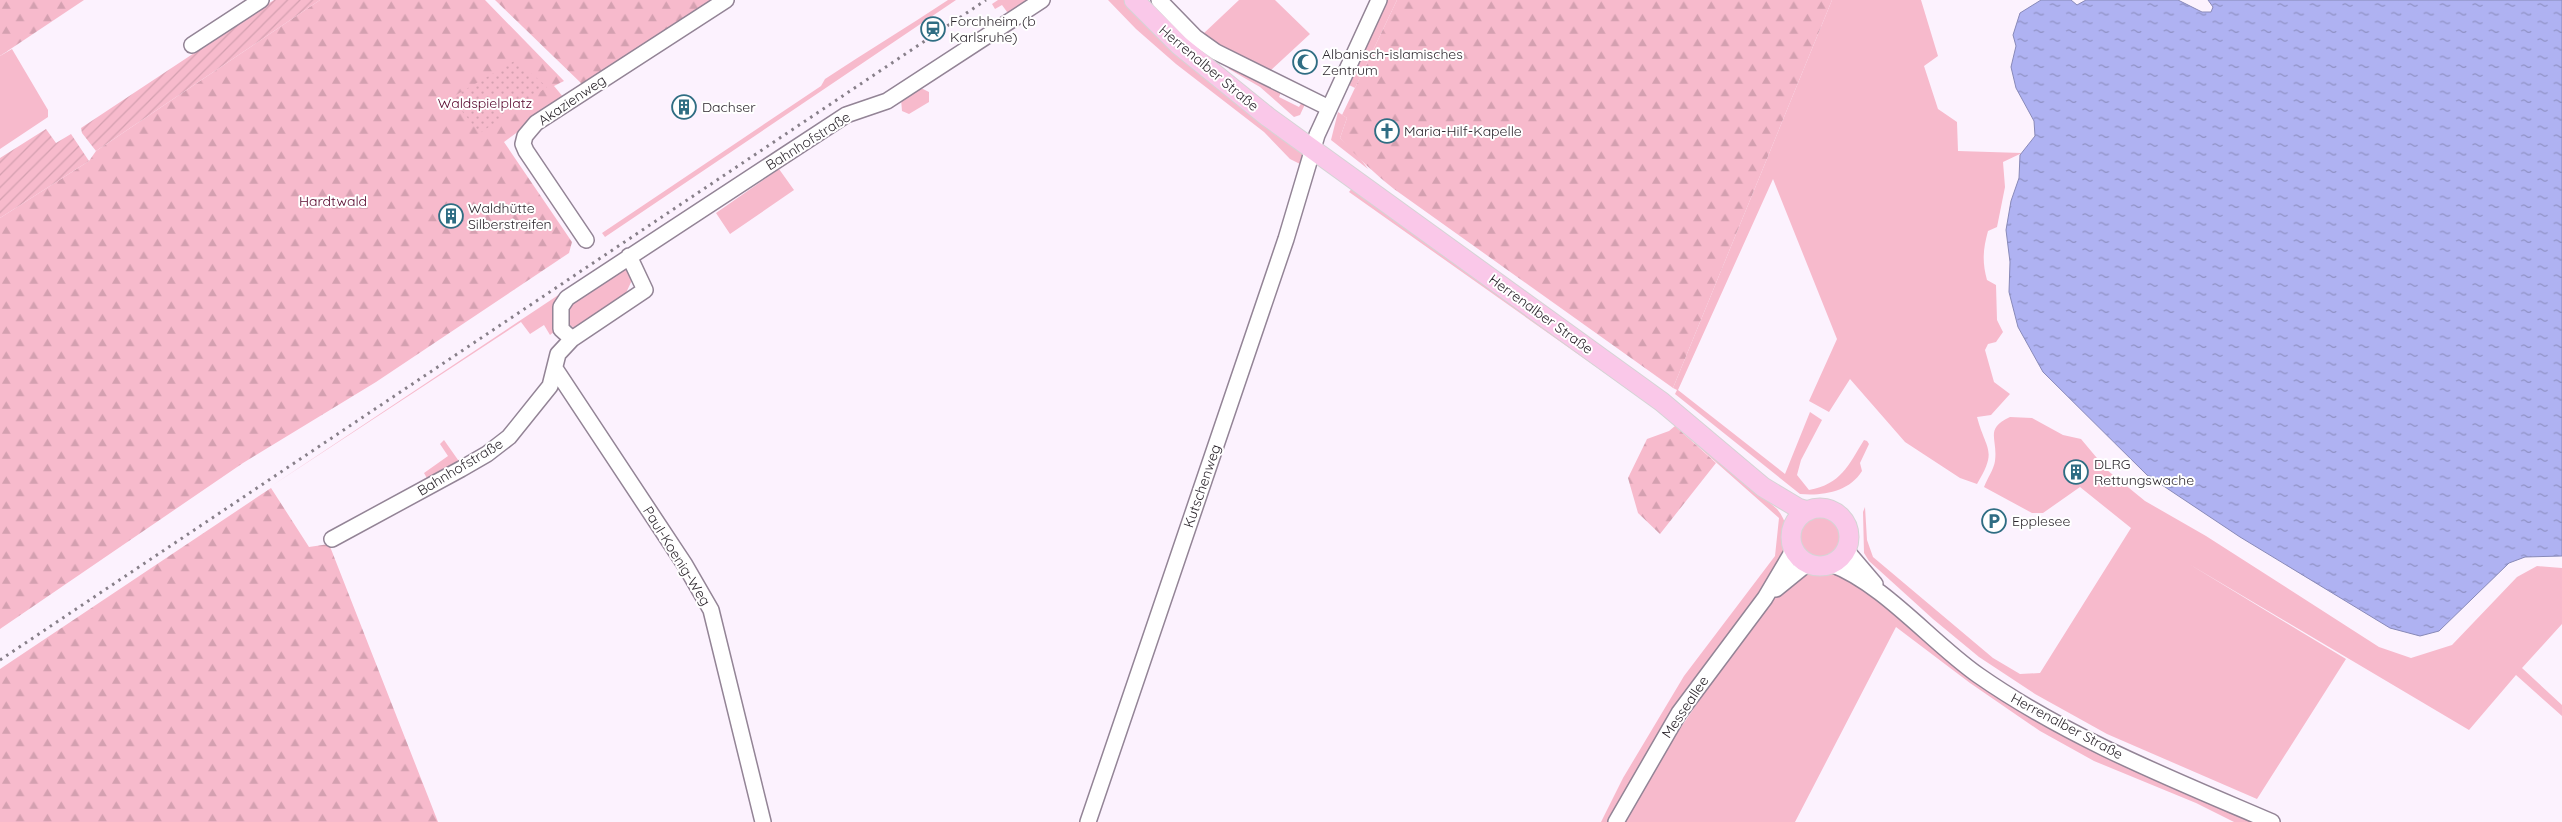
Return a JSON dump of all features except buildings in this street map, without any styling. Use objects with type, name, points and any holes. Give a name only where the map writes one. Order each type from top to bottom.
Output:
[{"type":"main road","name":"Herrenalber Straße","points":[[1134,0],[1151,19],[1208,71],[1315,142],[1662,402],[1722,450],[1763,487],[1798,508],[1808,511]]},
{"type":"main road","name":"Herrenalber Straße","points":[[1763,487],[1793,528]]},
{"type":"main road","points":[[1827,509],[1841,517],[1846,523],[1849,536],[1846,550],[1842,556],[1831,564],[1823,566],[1808,563],[1794,549],[1793,528],[1802,515],[1808,511],[1827,509]]},
{"type":"street","points":[[192,45],[261,0]]},
{"type":"street","name":"Akazienweg","points":[[586,240],[526,151],[523,144],[526,133],[536,123],[582,92],[726,0]]},
{"type":"street","name":"Bahnhofstraße","points":[[572,339],[560,329],[561,306],[567,298],[846,115],[887,101],[1042,0]]},
{"type":"street","name":"Herrenalber Straße","points":[[1159,0],[1195,37],[1216,52],[1329,108]]},
{"type":"street","name":"Kutschenweg","points":[[1088,822],[1286,239],[1315,142],[1379,0]]},
{"type":"street","name":"Bahnhofstraße","points":[[332,539],[487,454],[509,437],[550,386],[556,370],[558,354],[572,339],[645,290],[629,256]]},
{"type":"street","name":"Paul-Koenig-Weg","points":[[556,370],[685,565],[711,610],[763,822]]},
{"type":"street","name":"Messeallee","points":[[1616,822],[1679,713],[1765,598],[1794,549]]},
{"type":"street","name":"Herrenalber Straße","points":[[1846,550],[1883,595]]},
{"type":"street","name":"Messeallee","points":[[1765,598],[1808,563]]},
{"type":"street","name":"Herrenalber Straße","points":[[1831,564],[1845,570],[1883,595],[1977,674],[2037,712],[2119,755],[2272,822]]},
{"type":"green space","points":[[0,0],[84,0],[0,56]]},
{"type":"green space","points":[[274,0],[320,0],[96,151],[82,133],[81,128]]},
{"type":"green space","name":"Hardtwald","points":[[320,0],[485,0],[564,81],[554,86],[564,98],[504,142],[572,242],[569,253],[376,382],[243,463],[0,629],[0,218],[89,161],[96,151]]},
{"type":"green space","points":[[495,0],[711,0],[583,85]]},
{"type":"green space","points":[[948,0],[956,0],[605,237],[602,233],[821,86],[825,79]]},
{"type":"green space","points":[[998,0],[1033,0],[1010,16],[1002,5],[995,9],[992,4]]},
{"type":"green space","points":[[1108,0],[1124,0],[1181,55],[1304,154],[1300,164],[1290,159],[1264,132],[1176,64],[1136,29]]},
{"type":"green space","points":[[1239,0],[1275,0],[1310,34],[1270,71],[1222,47],[1203,34]]},
{"type":"green space","points":[[1385,0],[1397,0],[1355,88],[1347,84]]},
{"type":"green space","points":[[1397,0],[1832,0],[1673,388],[1394,189],[1366,165],[1340,138],[1347,118],[1342,115]]},
{"type":"green space","points":[[1832,0],[1921,0],[1938,56],[1924,66],[1938,109],[1957,122],[1958,151],[2022,153],[2003,162],[2005,187],[1997,227],[1988,231],[1984,250],[1985,273],[1987,280],[1996,285],[1997,320],[2003,332],[1996,342],[1988,344],[1985,350],[1994,382],[2010,394],[1991,415],[1977,417],[1989,456],[1977,484],[1960,478],[1905,442],[1850,379],[1829,412],[1809,401],[1837,339],[1773,179],[1678,390],[1785,474],[1810,412],[1822,420],[1801,460],[1797,475],[1809,490],[1829,483],[1836,478],[1848,466],[1864,440],[1869,444],[1860,463],[1862,471],[1850,484],[1835,491],[1818,494],[1800,494],[1675,394],[1677,390],[1673,388]]},
{"type":"green space","points":[[12,49],[48,110],[48,117],[0,149],[0,56]]},
{"type":"green space","name":"Waldspielplatz","points":[[516,60],[547,87],[480,133],[451,98]]},
{"type":"green space","points":[[1227,65],[1282,90],[1279,97],[1299,107],[1303,100],[1306,102],[1300,115],[1294,117],[1260,87],[1229,69]]},
{"type":"green space","points":[[919,87],[929,92],[929,102],[909,114],[902,111],[901,99]]},
{"type":"green space","points":[[1338,112],[1347,118],[1340,138],[1357,154],[1368,169],[1331,140]]},
{"type":"green space","points":[[46,129],[56,143],[71,134],[89,161],[0,218],[0,158]]},
{"type":"green space","points":[[779,169],[794,190],[730,234],[716,213]]},
{"type":"green space","points":[[1353,187],[1688,431],[1777,509],[1785,524],[1789,546],[1784,562],[1777,574],[1719,647],[1684,697],[1645,758],[1609,822],[1601,822],[1623,778],[1684,676],[1775,556],[1779,518],[1675,426],[1671,420],[1349,192]]},
{"type":"green space","points":[[622,269],[627,270],[633,278],[625,295],[576,329],[568,324],[569,305]]},
{"type":"green space","points":[[590,274],[571,293],[555,331],[550,335],[544,325],[530,334],[521,322],[270,487]]},
{"type":"green space","points":[[2010,417],[2032,418],[2063,435],[2081,439],[2107,470],[2145,501],[2206,536],[2379,647],[2411,658],[2452,645],[2517,577],[2537,566],[2562,568],[2562,624],[2522,668],[2562,705],[2562,716],[2516,675],[2469,730],[2189,564],[2346,659],[2257,799],[2107,734],[2035,694],[1979,657],[1933,619],[1869,561],[1864,553],[1863,512],[1865,507],[1867,540],[1873,557],[1993,658],[2020,674],[2040,673],[2131,528],[2080,487],[2043,513],[2032,513],[1984,487],[1995,461],[1995,430],[2002,421]]},
{"type":"green space","points":[[1675,426],[1716,463],[1660,534],[1638,513],[1628,478],[1647,439],[1669,431]]},
{"type":"green space","points":[[444,440],[463,467],[428,480],[424,473],[448,456],[440,444]]},
{"type":"green space","points":[[271,488],[309,547],[329,544],[438,822],[0,822],[0,669]]},
{"type":"green space","points":[[1820,513],[1829,515],[1837,520],[1842,528],[1844,537],[1842,546],[1837,554],[1829,559],[1820,561],[1811,559],[1803,554],[1798,546],[1796,537],[1798,528],[1803,520],[1811,515]]},
{"type":"green space","points":[[1811,570],[1830,570],[1849,575],[1993,690],[2263,822],[2234,822],[2196,803],[2094,761],[2040,731],[1970,683],[1896,627],[1795,822],[1624,822],[1651,771],[1725,663],[1770,603],[1795,577]]},
{"type":"water","points":[[2041,0],[2071,0],[2077,5],[2086,0],[2178,0],[2202,12],[2211,12],[2213,7],[2208,0],[2562,0],[2562,556],[2525,557],[2509,563],[2439,631],[2420,636],[2390,628],[2240,537],[2147,475],[2043,372],[2018,327],[2009,292],[2010,262],[2006,230],[2011,201],[2019,178],[2020,155],[2035,136],[2034,121],[2016,88],[2011,67],[2016,46],[2013,35],[2020,13]]},
{"type":"railway","points":[[0,660],[986,0]]},
{"type":"place","name":"Forchheim (b Karlsruhe)","points":[[933,29]]},
{"type":"place","name":"Albanisch-islamisches Zentrum","points":[[1305,62]]},
{"type":"place","name":"Dachser","points":[[684,107]]},
{"type":"place","name":"Maria-Hilf-Kapelle","points":[[1387,131]]},
{"type":"place","name":"Waldhütte Silberstreifen","points":[[451,216]]},
{"type":"place","name":"DLRG Rettungswache","points":[[2076,472]]},
{"type":"place","name":"Epplesee","points":[[1994,521]]}]
